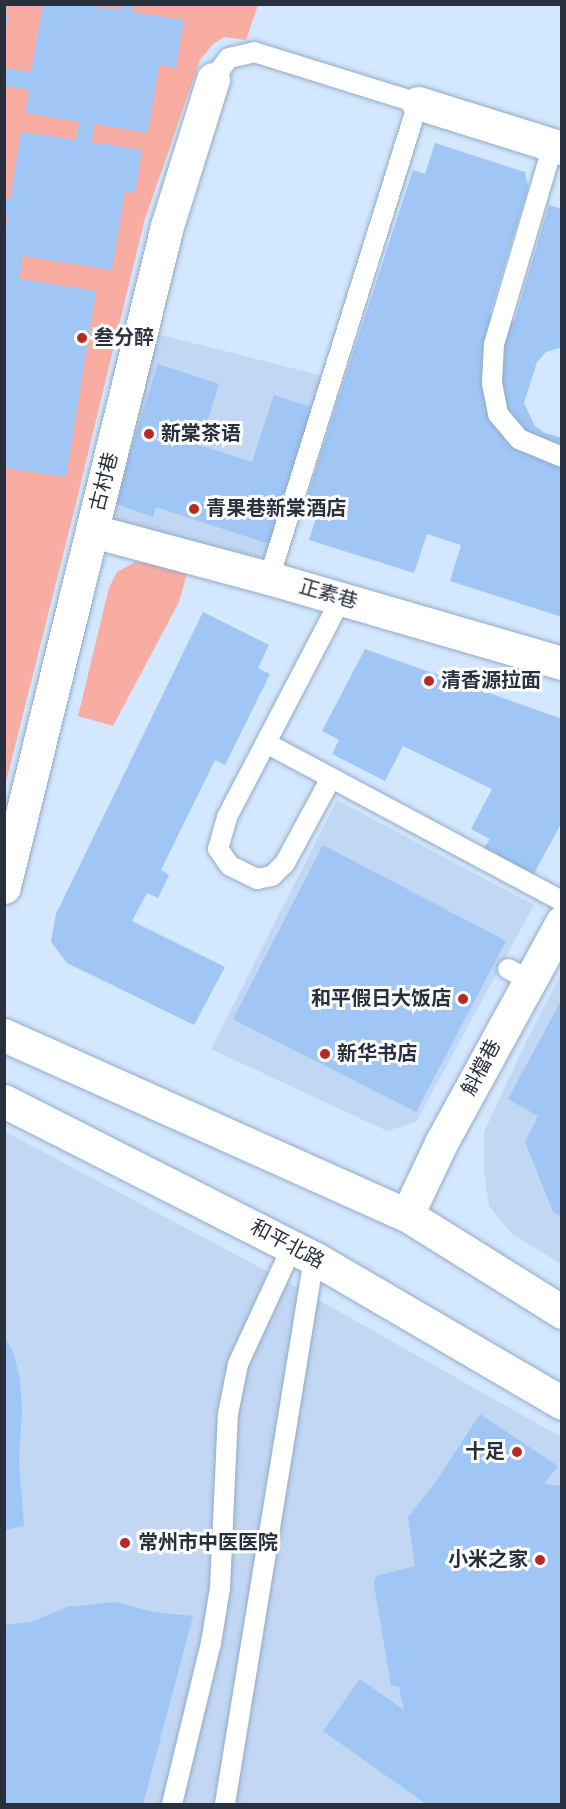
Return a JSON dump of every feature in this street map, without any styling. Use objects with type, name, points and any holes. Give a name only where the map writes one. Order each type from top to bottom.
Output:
[{"type":"street","name":"古村巷","points":[[4,886],[167,225],[213,79]]},
{"type":"street","points":[[418,103],[557,146]]},
{"type":"street","name":"正素巷","points":[[93,531],[269,578],[561,663]]},
{"type":"street","name":"斛檔巷","points":[[407,1215],[519,974],[561,922]]},
{"type":"street","points":[[4,1035],[407,1215],[561,1312]]},
{"type":"street","name":"和平北路","points":[[4,1101],[303,1253],[561,1403]]},
{"type":"lane","points":[[213,79],[229,58],[254,52],[418,103],[269,578]]},
{"type":"lane","points":[[557,146],[505,303],[494,345],[492,383],[498,414],[519,439],[561,457]]},
{"type":"lane","points":[[331,778],[285,863],[272,876],[257,879],[230,866],[218,849],[227,817],[341,599]]},
{"type":"lane","points":[[266,743],[561,901]]},
{"type":"lane","points":[[171,1804],[211,1643],[220,1588],[228,1414],[238,1364],[303,1253]]},
{"type":"lane","points":[[225,1804],[303,1253]]},
{"type":"shaded area","points":[[5,5],[258,5],[246,40],[224,37],[213,44],[200,60],[144,222],[5,786]]},
{"type":"shaded area","points":[[153,333],[323,376],[267,559],[105,521]]},
{"type":"shaded area","points":[[135,562],[158,563],[187,573],[179,602],[113,726],[78,716],[109,588],[117,572]]},
{"type":"shaded area","points":[[337,800],[534,905],[416,1122],[387,1131],[211,1049]]},
{"type":"shaded area","points":[[561,974],[561,1264],[512,1234],[489,1206],[484,1172],[484,1132]]},
{"type":"shaded area","points":[[4,1131],[287,1282],[561,1437],[561,1804],[5,1804]]},
{"type":"building","points":[[43,4],[81,4],[120,10],[121,4],[134,4],[132,12],[184,20],[176,68],[159,65],[148,133],[94,124],[92,142],[142,150],[135,193],[125,191],[112,270],[23,256],[19,279],[96,291],[66,477],[4,468],[4,238],[8,217],[4,217],[4,199],[10,200],[21,132],[76,140],[79,122],[25,113],[29,90],[4,86],[4,68],[31,72]]},
{"type":"building","points":[[5,14],[8,15],[6,30],[5,30]]},
{"type":"building","points":[[435,143],[525,172],[528,188],[490,313],[514,322],[549,205],[562,209],[562,347],[546,352],[537,362],[524,403],[535,426],[545,433],[562,438],[562,617],[450,581],[461,545],[427,534],[414,573],[309,540],[320,506],[306,501],[341,390],[413,170],[425,174]]},
{"type":"building","points":[[158,364],[219,384],[200,445],[252,462],[274,395],[314,408],[272,545],[156,507],[153,517],[114,503]]},
{"type":"building","points":[[203,612],[269,645],[258,668],[270,674],[225,765],[215,760],[161,870],[169,875],[158,898],[147,893],[132,921],[225,967],[194,1025],[67,963],[51,942],[56,914]]},
{"type":"building","points":[[365,649],[562,719],[562,822],[531,879],[481,852],[490,839],[471,829],[492,789],[403,746],[385,781],[332,754],[339,740],[322,731]]},
{"type":"building","points":[[323,845],[506,941],[416,1112],[233,1019]]},
{"type":"building","points":[[562,999],[562,1217],[553,1212],[525,1142],[538,1116],[508,1099]]},
{"type":"building","points":[[4,1335],[13,1352],[20,1379],[22,1409],[19,1461],[24,1526],[4,1530]]},
{"type":"building","points":[[480,1414],[558,1466],[544,1484],[562,1486],[562,1804],[426,1804],[323,1731],[360,1679],[404,1710],[399,1687],[391,1685],[374,1585],[376,1576],[415,1566],[408,1517],[437,1480]]},
{"type":"building","points":[[116,1602],[153,1612],[193,1616],[143,1804],[4,1804],[4,1625],[31,1622],[67,1607]]},
{"type":"place","name":"叁分醉","points":[[82,338]]},
{"type":"place","name":"新棠茶语","points":[[149,434]]},
{"type":"place","name":"青果巷新棠酒店","points":[[194,509]]},
{"type":"place","name":"清香源拉面","points":[[429,681]]},
{"type":"place","name":"和平假日大饭店","points":[[463,999]]},
{"type":"place","name":"新华书店","points":[[325,1054]]},
{"type":"place","name":"十足","points":[[517,1452]]},
{"type":"place","name":"常州市中医医院","points":[[125,1543]]},
{"type":"place","name":"小米之家","points":[[540,1560]]}]
